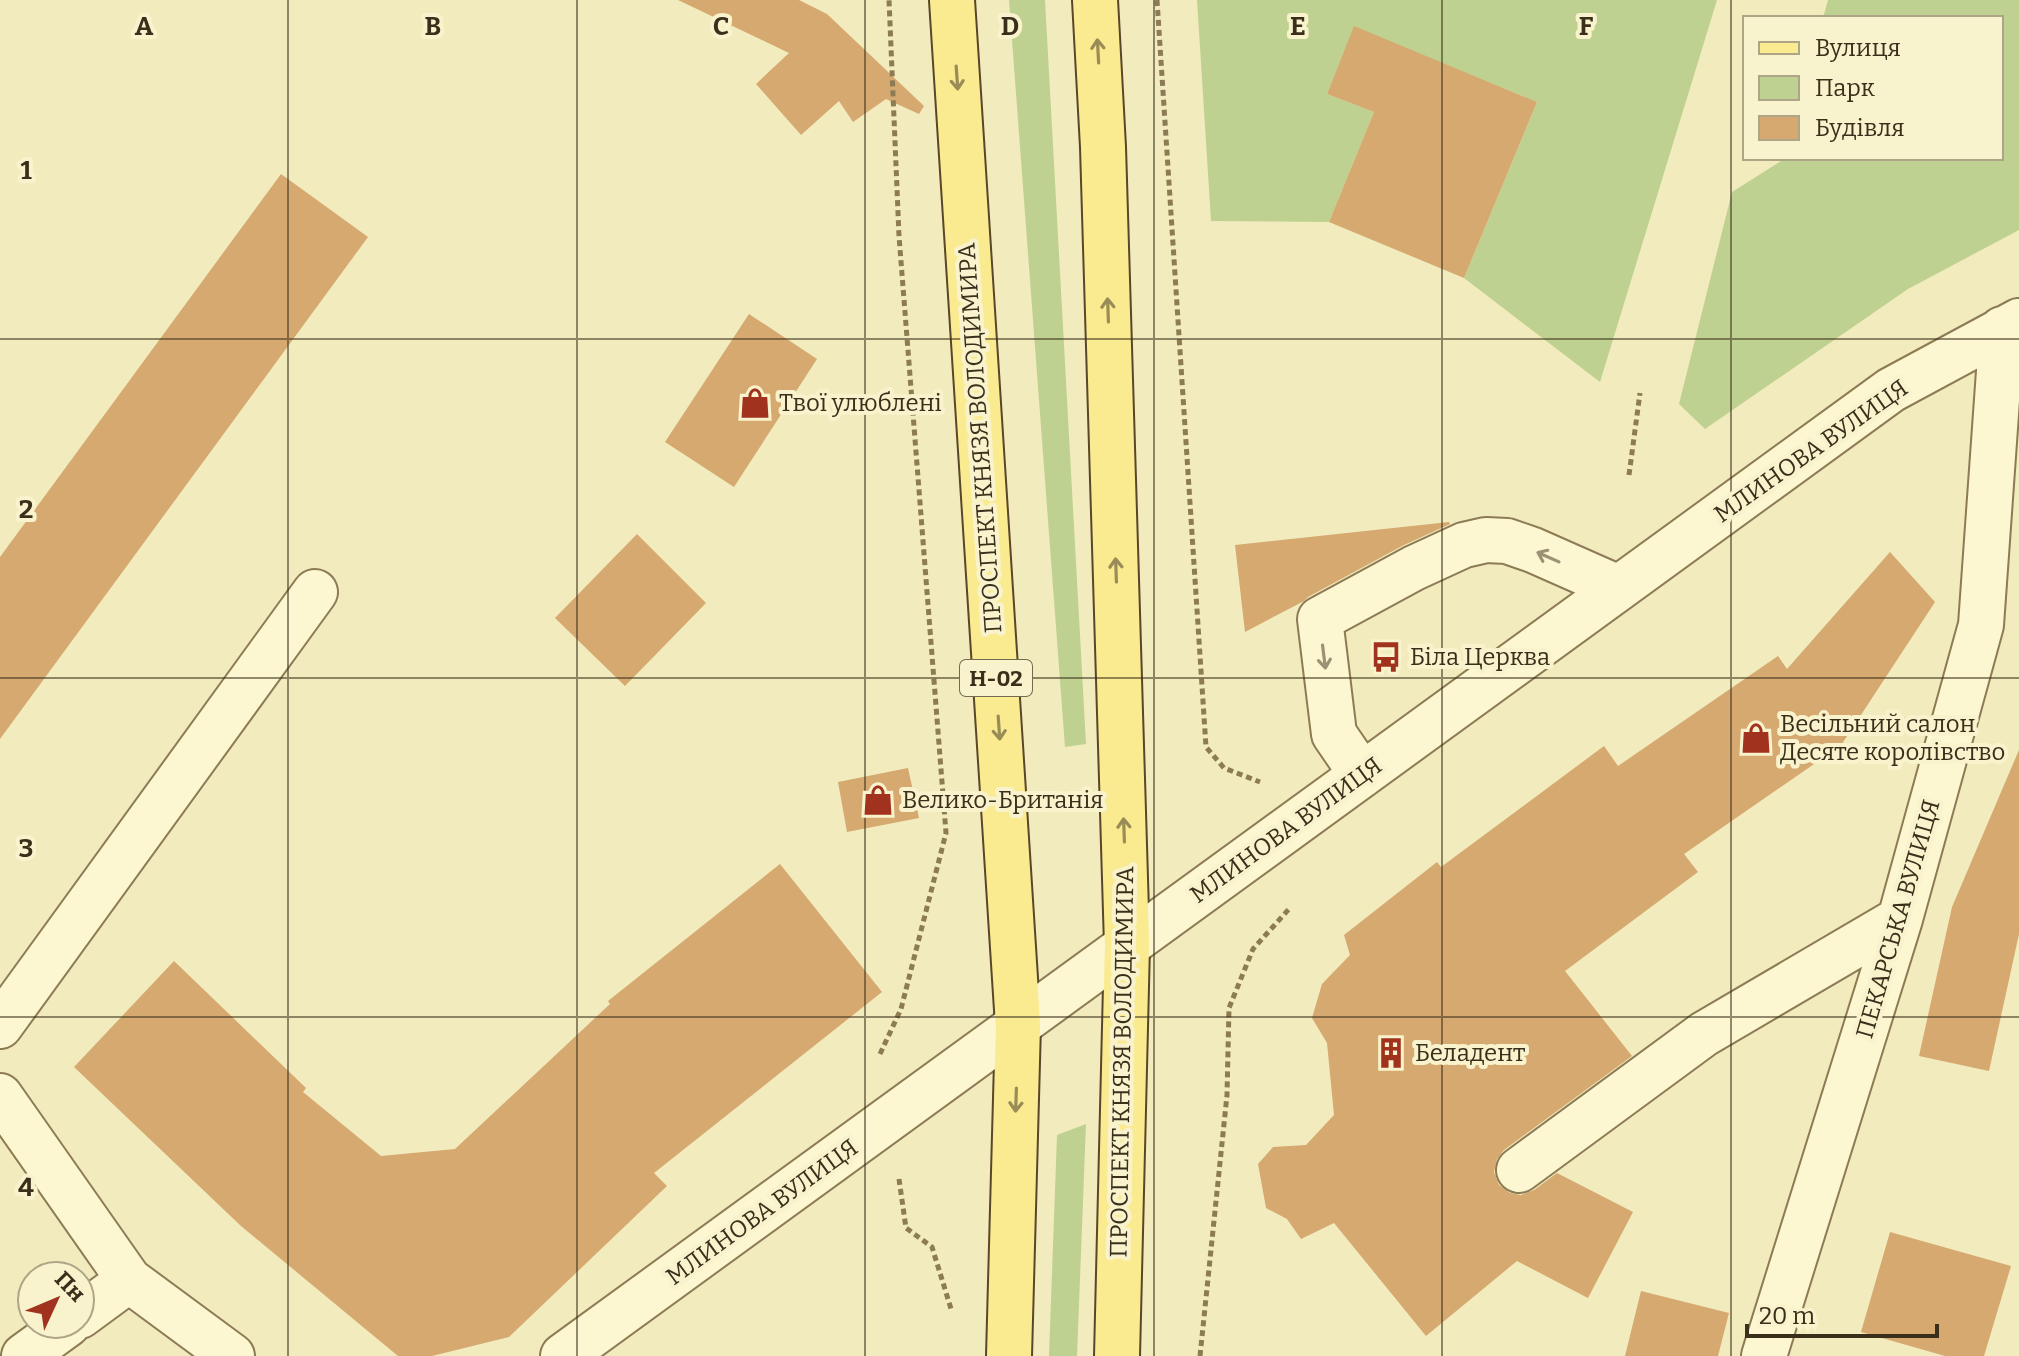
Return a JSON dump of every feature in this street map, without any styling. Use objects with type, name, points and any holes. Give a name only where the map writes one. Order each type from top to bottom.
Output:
[{"type":"main road","name":"ПРОСПЕКТ КНЯЗЯ ВОЛОДИМИРА","points":[[952,0],[1018,1025],[1009,1356]]},
{"type":"main road","name":"ПРОСПЕКТ КНЯЗЯ ВОЛОДИМИРА","points":[[1095,0],[1103,163],[1127,945],[1117,1356]]},
{"type":"street","name":"МЛИНОВА ВУЛИЦЯ","points":[[563,1356],[1891,390],[2010,325]]},
{"type":"street","name":"ПЕКАРСЬКА ВУЛИЦЯ","points":[[1764,1356],[1900,919],[1981,625],[2010,325]]},
{"type":"street","points":[[1362,775],[1334,734],[1320,619],[1428,562],[1464,545],[1486,540],[1507,541],[1533,550],[1619,588]]},
{"type":"street","points":[[0,1026],[315,592]]},
{"type":"street","points":[[1519,1170],[1704,1034],[1900,919]]},
{"type":"street","points":[[0,1096],[129,1280],[232,1356]]},
{"type":"street","points":[[96,1304],[129,1280]]},
{"type":"street","points":[[24,1356],[46,1340]]},
{"type":"path","points":[[889,0],[899,236],[946,833],[901,1009],[880,1055],[906,1228],[932,1247],[954,1318]]},
{"type":"path","points":[[1157,0],[1206,747],[1224,768],[1262,782]]},
{"type":"path","points":[[1629,475],[1640,393]]},
{"type":"path","points":[[1200,1356],[1227,1095],[1229,1008],[1253,949],[1289,909]]},
{"type":"green space","points":[[1009,0],[1045,0],[1086,744],[1065,747]]},
{"type":"green space","points":[[1197,0],[1717,0],[1600,382],[1464,278],[1537,102],[1354,27],[1327,94],[1374,112],[1329,222],[1211,221]]},
{"type":"green space","points":[[1828,0],[2019,0],[2019,230],[1908,289],[1705,429],[1679,404],[1732,192],[1783,160],[2003,160],[2003,16],[1824,16]]},
{"type":"green space","points":[[1086,1124],[1077,1356],[1049,1356],[1057,1135]]},
{"type":"building","points":[[678,0],[799,0],[827,14],[924,106],[919,114],[886,99],[853,122],[839,101],[801,135],[756,84],[789,53]]},
{"type":"building","points":[[1354,26],[1537,102],[1464,278],[1329,222],[1374,112],[1327,94]]},
{"type":"building","points":[[281,174],[368,237],[0,739],[0,557]]},
{"type":"building","points":[[749,314],[817,359],[734,487],[665,442]]},
{"type":"building","points":[[1450,524],[1402,546],[1245,632],[1235,545]]},
{"type":"building","points":[[637,534],[706,603],[625,686],[555,618]]},
{"type":"building","points":[[1890,552],[1935,602],[1836,753],[1830,753],[1684,854],[1698,872],[1565,971],[1632,1056],[1504,1150],[1497,1159],[1494,1172],[1499,1185],[1510,1193],[1521,1195],[1534,1190],[1557,1173],[1633,1212],[1588,1298],[1517,1261],[1426,1336],[1334,1223],[1301,1239],[1287,1219],[1266,1208],[1258,1164],[1273,1147],[1306,1145],[1334,1115],[1327,1043],[1312,1018],[1322,984],[1350,955],[1344,935],[1437,862],[1441,867],[1604,746],[1618,766],[1778,656],[1787,669]]},
{"type":"building","points":[[2019,750],[2019,934],[1989,1071],[1919,1056],[1952,907]]},
{"type":"building","name":"Велико-Британія","points":[[908,768],[919,818],[847,832],[838,782]]},
{"type":"building","points":[[780,864],[882,992],[654,1173],[667,1186],[509,1337],[432,1356],[398,1356],[241,1226],[74,1067],[174,961],[306,1088],[303,1092],[381,1156],[455,1149],[610,1004],[608,1001]]},
{"type":"building","points":[[1890,1232],[2011,1266],[1984,1356],[1945,1356],[1861,1332]]},
{"type":"building","points":[[1641,1291],[1729,1313],[1718,1356],[1625,1356]]},
{"type":"place","name":"Твої улюблені","points":[[755,403]]},
{"type":"place","name":"Біла Церква","points":[[1386,657]]},
{"type":"place","name":"Весільний салон Десяте королівство","points":[[1756,738]]},
{"type":"place","name":"Велико-Британія","points":[[878,800]]},
{"type":"place","name":"Беладент","points":[[1391,1053]]}]
